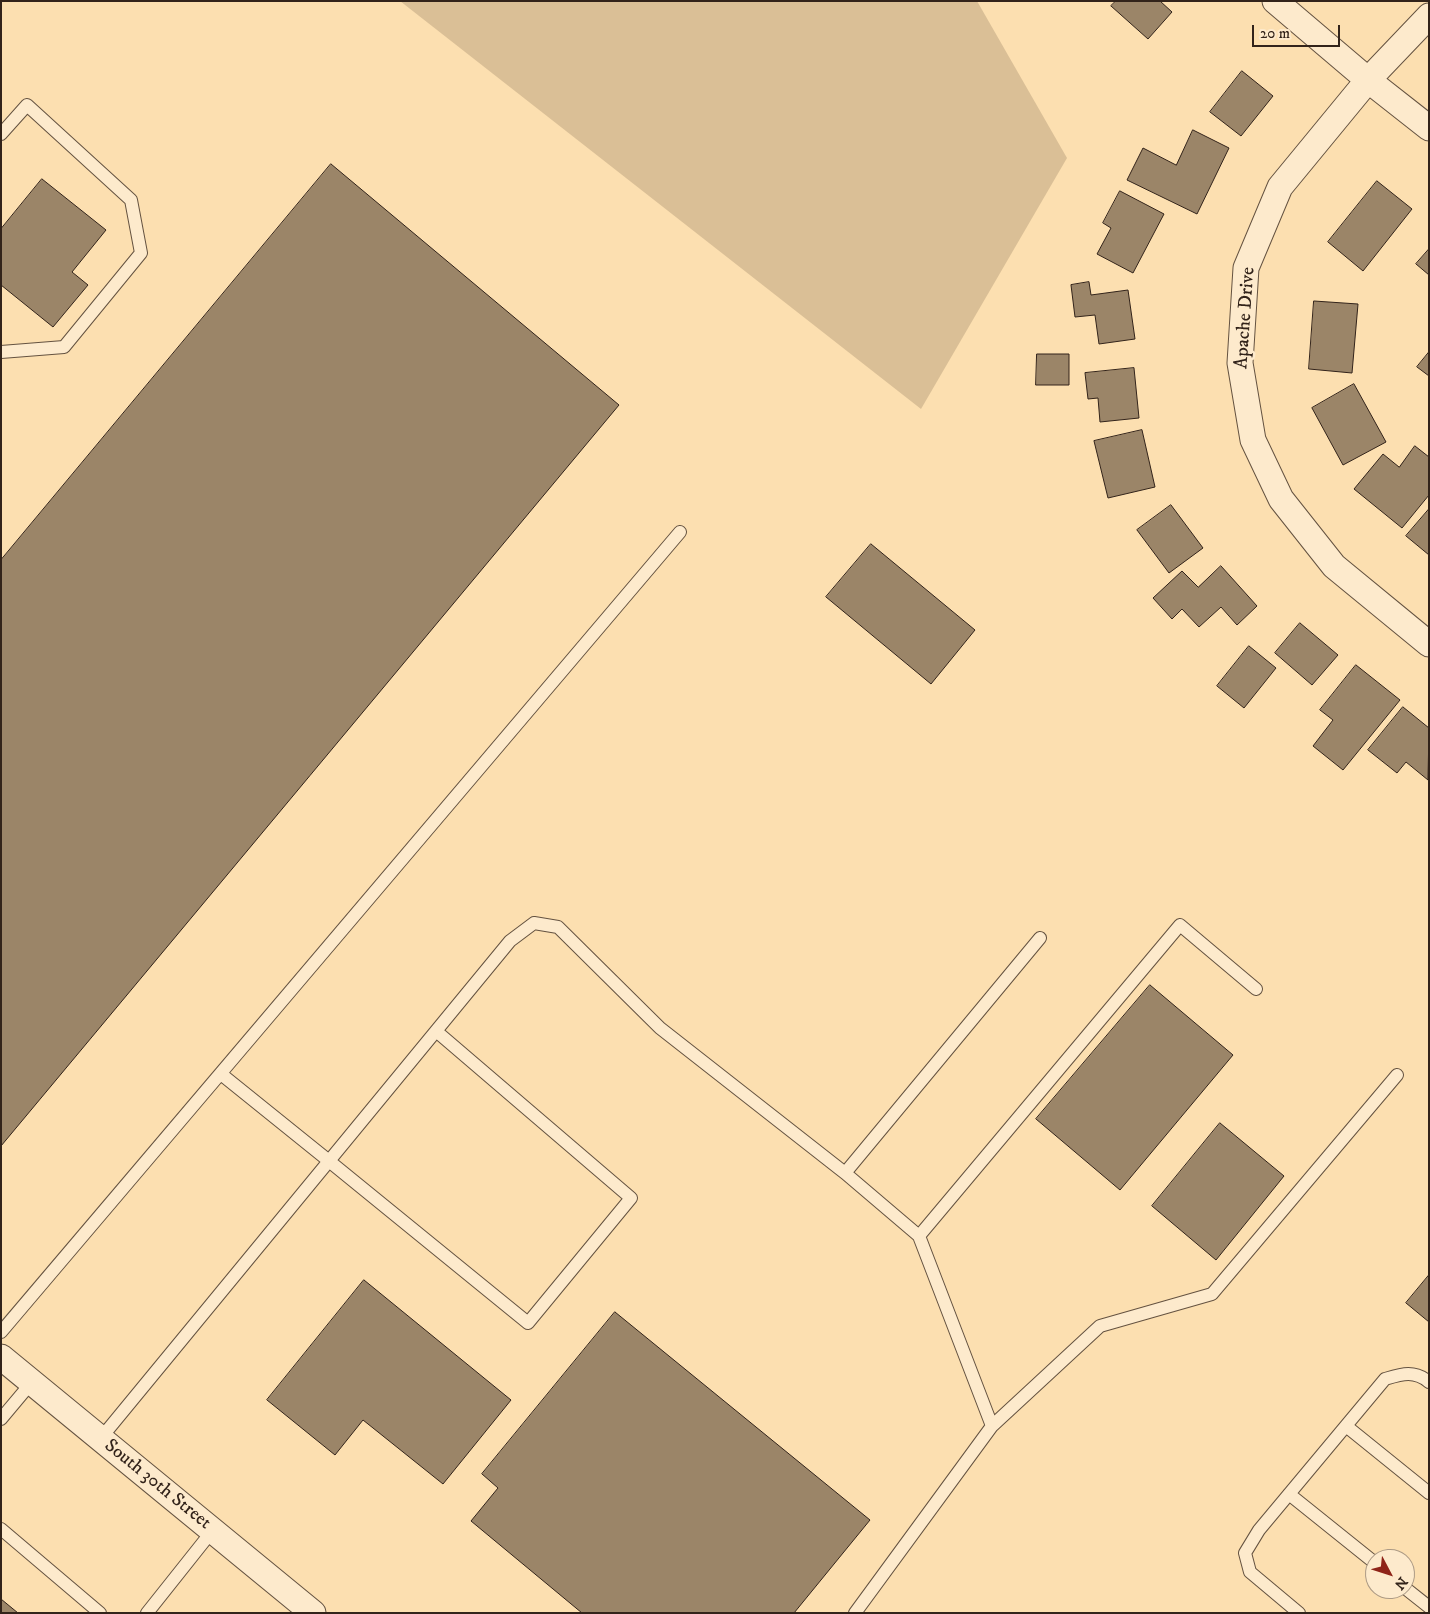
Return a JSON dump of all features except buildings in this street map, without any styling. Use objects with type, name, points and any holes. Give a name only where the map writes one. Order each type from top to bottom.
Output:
[{"type":"street","points":[[1275,1],[1368,80],[1429,128]]},
{"type":"street","name":"Apache Drive","points":[[1429,16],[1368,80],[1280,187],[1246,268],[1240,363],[1253,440],[1281,499],[1334,566],[1429,644]]},
{"type":"street","name":"South 30th Street","points":[[1,1357],[313,1613]]},
{"type":"lane","points":[[1,134],[27,105],[131,200],[141,253],[64,347],[1,352]]},
{"type":"lane","points":[[1,1332],[680,532]]},
{"type":"lane","points":[[101,1438],[510,941],[534,923],[558,927],[660,1028],[845,1173],[920,1236],[992,1426]]},
{"type":"lane","points":[[920,1236],[1180,925],[1256,990]]},
{"type":"lane","points":[[845,1173],[1040,938]]},
{"type":"lane","points":[[221,1074],[528,1323],[631,1198],[436,1031]]},
{"type":"lane","points":[[855,1613],[992,1426],[1100,1326],[1212,1294],[1397,1075]]},
{"type":"lane","points":[[1299,1613],[1250,1572],[1245,1553],[1259,1530],[1386,1379],[1405,1373],[1423,1377],[1429,1382]]},
{"type":"lane","points":[[1,1419],[32,1382]]},
{"type":"lane","points":[[1346,1426],[1429,1493]]},
{"type":"lane","points":[[1289,1494],[1365,1556]]},
{"type":"lane","points":[[1,1529],[100,1613]]},
{"type":"lane","points":[[147,1613],[213,1530]]},
{"type":"lane","points":[[1415,1596],[1429,1607]]},
{"type":"shaded area","points":[[400,1],[977,1],[1067,158],[921,409]]}]
